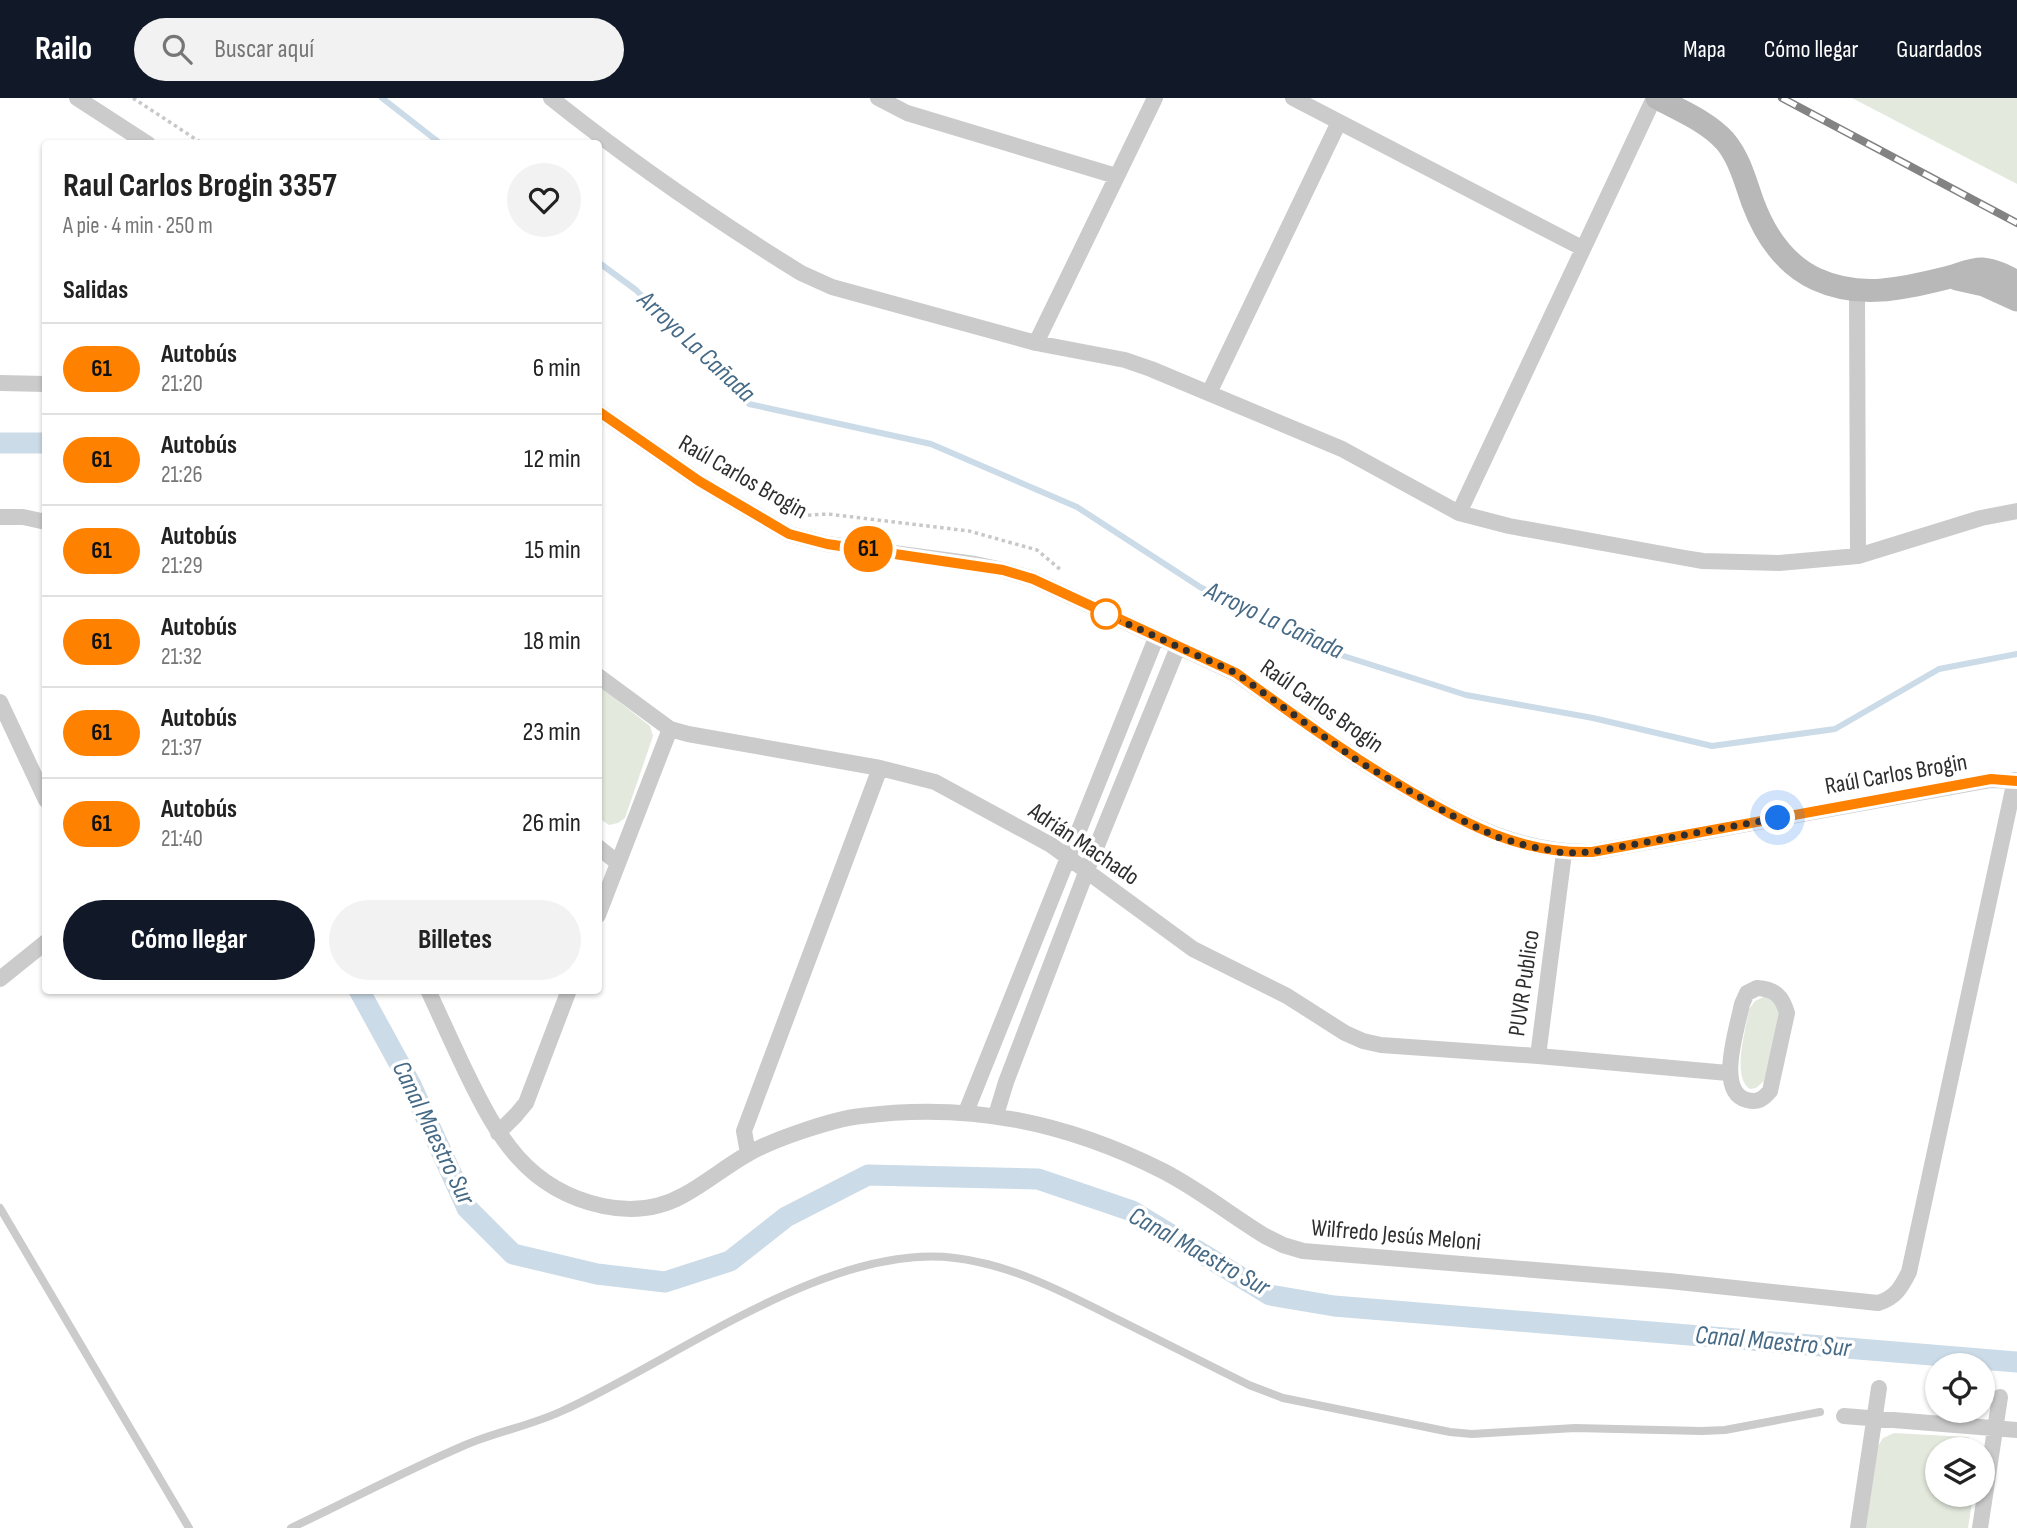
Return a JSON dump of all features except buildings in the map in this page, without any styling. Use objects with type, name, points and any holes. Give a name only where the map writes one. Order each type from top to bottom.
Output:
[{"type":"main road","points":[[1656,98],[1704,124],[1724,140],[1739,163],[1766,232],[1777,249],[1796,267],[1814,278],[1834,286],[1874,292],[1982,269],[1994,271],[2017,282]]},
{"type":"main road","points":[[1947,278],[1984,285],[2017,300]]},
{"type":"street","points":[[76,98],[142,140]]},
{"type":"street","points":[[551,98],[613,148],[801,273],[832,287],[1036,343],[1125,360],[1186,382],[1342,449],[1459,513],[1509,526],[1703,561],[1779,562],[1858,556],[1981,518],[2017,510]]},
{"type":"street","points":[[878,98],[907,113],[1116,176]]},
{"type":"street","points":[[1036,343],[1155,98]]},
{"type":"street","points":[[1293,98],[1582,248]]},
{"type":"street","points":[[1459,513],[1582,248],[1656,98]]},
{"type":"street","points":[[1209,393],[1339,122]]},
{"type":"street","points":[[1857,291],[1858,556]]},
{"type":"street","points":[[0,383],[42,384]]},
{"type":"street","name":"Raúl Carlos Brogin","points":[[602,414],[699,481],[789,534],[827,544],[1003,570],[1033,579],[1236,673],[1358,761],[1449,814],[1497,837],[1564,853],[1592,852],[1991,779],[2016,781]]},
{"type":"street","points":[[0,517],[23,517],[42,521]]},
{"type":"street","points":[[966,1112],[1156,638]]},
{"type":"street","points":[[996,1115],[1006,1082],[1087,870],[1178,647]]},
{"type":"street","name":"Adrián Machado","points":[[602,679],[670,729],[880,768],[935,782],[956,792],[1068,856],[1193,949],[1287,996],[1345,1033],[1381,1045],[1538,1056]]},
{"type":"street","points":[[0,702],[42,791]]},
{"type":"street","points":[[602,905],[670,729]]},
{"type":"street","points":[[748,1153],[744,1131],[880,768]]},
{"type":"street","name":"Wilfredo Jesús Meloni","points":[[430,994],[498,1133],[530,1171],[553,1188],[581,1202],[631,1210],[649,1208],[674,1200],[748,1153],[837,1121],[860,1116],[934,1111],[966,1112],[996,1115],[1058,1128],[1089,1139],[1164,1171],[1265,1237],[1303,1251],[1669,1281],[1878,1303],[1889,1300],[1896,1294],[1909,1272],[2016,781]]},
{"type":"street","points":[[602,850],[618,863]]},
{"type":"street","name":"PUVR Publico","points":[[1564,853],[1538,1056],[1728,1073]]},
{"type":"street","points":[[0,979],[42,945]]},
{"type":"street","points":[[1757,988],[1768,988],[1778,994],[1787,1013],[1770,1091],[1754,1102],[1741,1098],[1735,1092],[1728,1073],[1742,1004],[1747,993],[1757,988]]},
{"type":"street","points":[[498,1133],[526,1102],[567,994]]},
{"type":"street","points":[[1858,1528],[1879,1388]]},
{"type":"street","points":[[1980,1528],[2000,1397]]},
{"type":"street","points":[[1844,1416],[2017,1430]]},
{"type":"lane","points":[[0,1208],[189,1528]]},
{"type":"lane","points":[[291,1528],[465,1445],[562,1411],[750,1312],[815,1282],[891,1259],[922,1255],[957,1258],[1041,1280],[1249,1385],[1283,1398],[1450,1433],[1575,1428],[1702,1432],[1820,1412]]},
{"type":"path","points":[[133,98],[197,140]]},
{"type":"path","points":[[789,516],[828,514],[969,531],[1037,550],[1064,574]]},
{"type":"shaded area","points":[[1852,98],[2017,98],[2017,184]]},
{"type":"shaded area","points":[[602,688],[650,726],[653,736],[625,818],[609,825],[602,820]]},
{"type":"shaded area","points":[[1766,996],[1776,1004],[1780,1015],[1764,1081],[1756,1088],[1750,1089],[1741,1074],[1743,1040],[1749,1009],[1755,1001]]},
{"type":"shaded area","points":[[1894,1433],[1968,1437],[1925,1437],[1925,1507],[1971,1507],[1968,1528],[1866,1528],[1878,1446],[1883,1438]]},
{"type":"waterway","name":"Arroyo La Cañada","points":[[382,98],[436,140]]},
{"type":"waterway","name":"Arroyo La Cañada","points":[[602,265],[636,290],[749,404],[931,444],[1077,507],[1200,587],[1328,651],[1466,695],[1593,718],[1712,746],[1835,729],[1939,669],[2017,654]]},
{"type":"waterway","name":"Canal Maestro Sur","points":[[0,443],[42,443]]},
{"type":"waterway","name":"Canal Maestro Sur","points":[[361,994],[411,1085],[467,1208],[513,1254],[597,1274],[665,1282],[730,1261],[786,1217],[868,1175],[1038,1179],[1132,1211],[1270,1295],[1334,1306],[2017,1362]]},
{"type":"railway","points":[[1782,98],[2017,223]]},
{"type":"bus line","name":"61","points":[[602,414],[699,481],[789,534],[827,544],[975,564],[1033,579],[1156,638],[1217,663],[1236,673],[1358,761],[1449,814],[1497,837],[1528,846],[1564,853],[1592,852],[1991,779],[2017,781]]},
{"type":"route","points":[[1106,614],[1236,673],[1358,761],[1449,814],[1497,837],[1564,853],[1592,852],[1778,818]]}]
